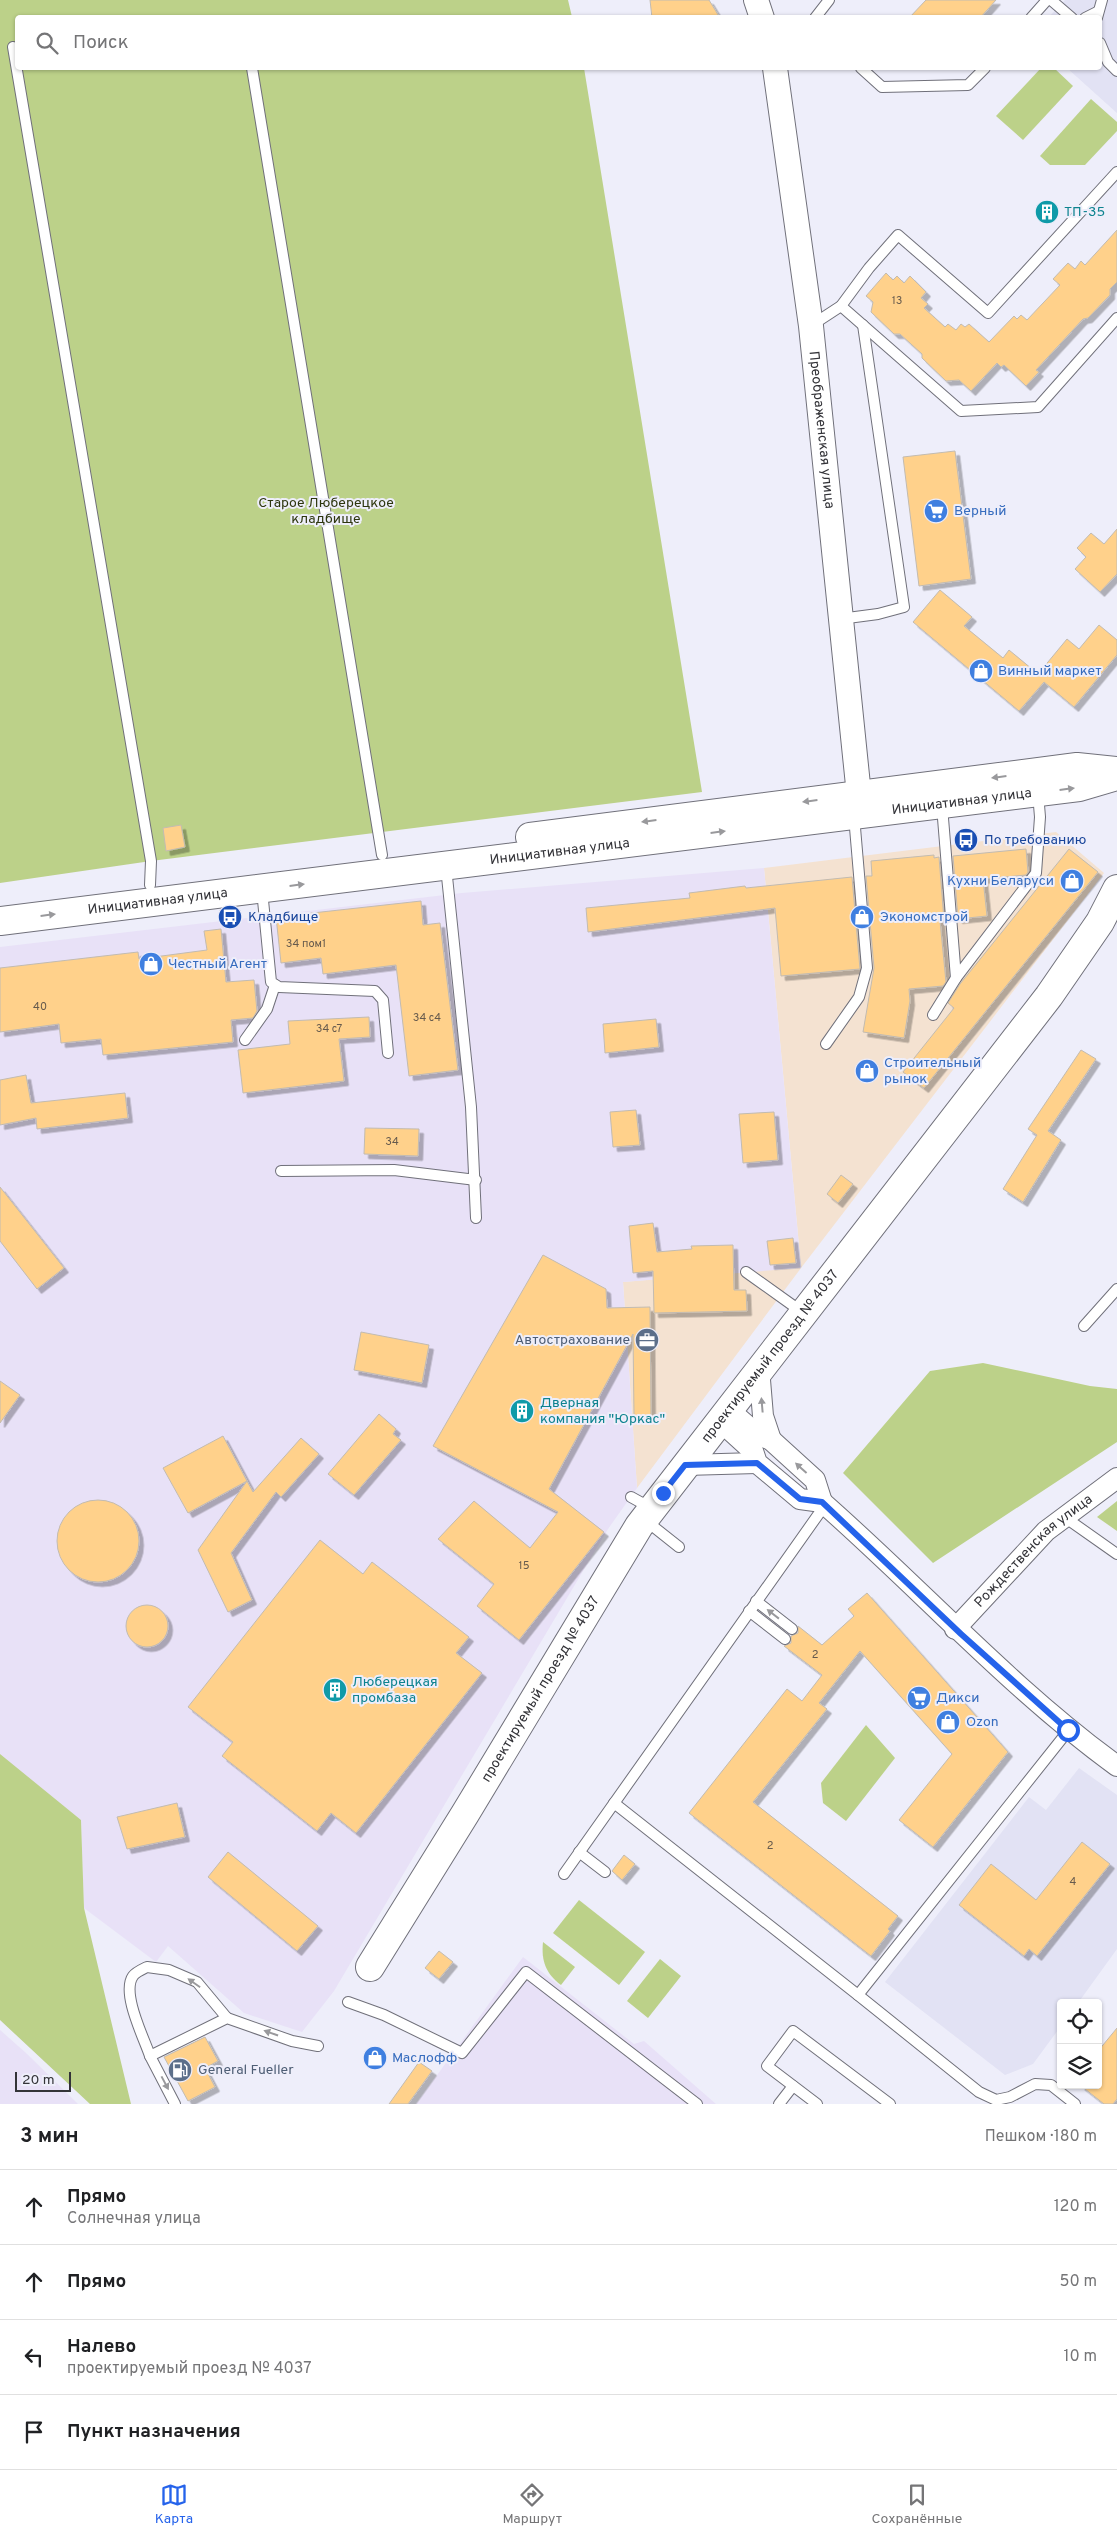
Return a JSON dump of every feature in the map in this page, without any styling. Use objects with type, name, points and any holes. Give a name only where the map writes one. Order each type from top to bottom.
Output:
[{"type":"main road","name":"Инициативная улица","points":[[0,921],[446,866],[856,805],[1077,767],[1117,771]]},
{"type":"main road","name":"Инициативная улица","points":[[0,903],[382,856],[856,805],[942,804],[1079,788],[1117,776]]},
{"type":"main road","name":"проектируемый проезд № 4037","points":[[370,1967],[642,1508],[685,1465],[1049,996],[1100,922],[1117,889]]},
{"type":"street","points":[[756,0],[761,15]]},
{"type":"street","name":"Преображенская улица","points":[[775,70],[811,326],[856,805]]},
{"type":"street","points":[[759,1368],[763,1416],[771,1440]]},
{"type":"street","points":[[724,1414],[758,1435],[771,1440],[815,1480],[823,1503],[955,1629],[1068,1730],[1117,1766]]},
{"type":"street","points":[[724,1414],[753,1451],[757,1463],[800,1499],[823,1503]]},
{"type":"street","points":[[685,1465],[757,1463]]},
{"type":"street","name":"Рождественская улица","points":[[955,1629],[1046,1531],[1063,1516],[1117,1478]]},
{"type":"lane","points":[[817,15],[829,0]]},
{"type":"lane","points":[[1034,15],[1047,0]]},
{"type":"lane","points":[[1051,0],[1068,15]]},
{"type":"lane","points":[[1097,15],[1102,0]]},
{"type":"lane","points":[[13,47],[15,59]]},
{"type":"lane","points":[[1102,48],[1108,62],[1117,71]]},
{"type":"lane","points":[[17,70],[151,861],[150,885]]},
{"type":"lane","points":[[252,70],[382,856]]},
{"type":"lane","points":[[863,70],[882,87],[968,85],[983,70]]},
{"type":"lane","points":[[811,326],[841,306],[869,268],[898,235],[988,313],[1117,172]]},
{"type":"lane","points":[[841,306],[962,412],[1038,407],[1117,318]]},
{"type":"lane","points":[[839,620],[878,614],[904,607],[863,324]]},
{"type":"lane","points":[[933,1015],[956,978],[1036,873],[1040,817],[1038,792]]},
{"type":"lane","points":[[942,804],[956,978]]},
{"type":"lane","points":[[826,1044],[859,997],[867,968],[856,805]]},
{"type":"lane","points":[[446,866],[470,1098],[476,1180],[476,1218]]},
{"type":"lane","points":[[262,889],[271,982],[279,987],[375,992],[383,1000],[388,1053]]},
{"type":"lane","points":[[245,1040],[267,1009],[275,985]]},
{"type":"lane","points":[[281,1171],[394,1170],[476,1180]]},
{"type":"lane","points":[[746,1272],[802,1312]]},
{"type":"lane","points":[[1084,1326],[1117,1289]]},
{"type":"lane","points":[[564,1874],[823,1503]]},
{"type":"lane","points":[[642,1508],[679,1547]]},
{"type":"lane","points":[[1063,1516],[1117,1554]]},
{"type":"lane","points":[[756,1601],[792,1629]]},
{"type":"lane","points":[[749,1611],[785,1639]]},
{"type":"lane","points":[[858,1995],[1068,1730]]},
{"type":"lane","points":[[614,1802],[979,2092],[996,2102],[1035,2084],[1051,2085],[1075,2104]]},
{"type":"lane","points":[[579,1852],[605,1872]]},
{"type":"lane","points":[[175,2104],[150,2056],[132,2008],[129,1990],[134,1975],[147,1966],[169,1970],[197,1982],[227,2018],[292,2041],[318,2046]]},
{"type":"lane","points":[[348,2002],[384,2015],[462,2053],[526,1972],[697,2104]]},
{"type":"lane","points":[[150,2056],[227,2018]]},
{"type":"lane","points":[[817,2104],[767,2066],[793,2031],[890,2104]]},
{"type":"lane","points":[[779,2104],[793,2086]]},
{"type":"shaded area","points":[[1065,0],[1117,0],[1117,113],[1069,70],[1102,70],[1102,15],[1051,15]]},
{"type":"shaded area","name":"Строительный рынок","points":[[1056,832],[1104,873],[801,1268],[637,1488],[623,1282],[801,1267],[764,868]]},
{"type":"shaded area","points":[[764,868],[801,1268],[623,1282],[637,1488],[608,1529],[334,1991],[302,2032],[244,2013],[168,1946],[156,1962],[84,1908],[81,1820],[0,1756],[0,947],[462,893]]},
{"type":"shaded area","points":[[1079,1768],[1117,1795],[1117,1949],[1081,1999],[1057,1999],[1057,2031],[1033,2064],[1005,2075],[885,1982],[1029,1797],[1046,1810]]},
{"type":"shaded area","points":[[523,1957],[634,2044],[644,2041],[716,2104],[416,2104]]},
{"type":"shaded area","points":[[0,2030],[26,2053],[78,2104],[0,2104]]},
{"type":"green space","name":"Старое Люберецкое кладбище","points":[[0,0],[568,0],[572,15],[15,15],[15,70],[584,70],[702,792],[151,861],[0,883]]},
{"type":"green space","points":[[1039,70],[1056,70],[1073,86],[1023,140],[996,116]]},
{"type":"green space","points":[[1091,99],[1117,122],[1117,131],[1085,165],[1050,165],[1040,156]]},
{"type":"green space","points":[[983,1363],[1090,1386],[1117,1389],[1117,1442],[933,1563],[843,1473],[930,1371]]},
{"type":"green space","points":[[1117,1501],[1117,1531],[1097,1517]]},
{"type":"green space","points":[[866,1725],[895,1758],[846,1821],[823,1803],[821,1783]]},
{"type":"green space","points":[[0,1754],[81,1820],[84,1908],[131,2104],[90,2104],[0,2020]]},
{"type":"green space","points":[[579,1900],[645,1952],[619,1985],[553,1933]]},
{"type":"green space","points":[[543,1942],[575,1967],[561,1985],[548,1972],[543,1955]]},
{"type":"green space","points":[[660,1959],[681,1976],[648,2018],[627,2001]]},
{"type":"building","points":[[650,0],[709,0],[718,15],[652,15]]},
{"type":"building","points":[[926,0],[996,0],[983,15],[912,15]]},
{"type":"building","points":[[1117,230],[1117,282],[1110,289],[1110,295],[1088,318],[1083,319],[1036,370],[1039,372],[1026,386],[1004,365],[1001,367],[997,363],[971,391],[959,380],[946,381],[922,358],[922,354],[900,334],[894,334],[871,312],[873,302],[866,296],[886,273],[893,280],[897,276],[904,283],[910,276],[926,292],[921,298],[928,304],[924,308],[945,327],[948,324],[956,330],[961,324],[965,327],[969,324],[989,342],[1014,316],[1017,319],[1021,315],[1027,320],[1060,285],[1053,279],[1068,263],[1075,269],[1081,261],[1085,265]]},
{"type":"building","name":"Верный","points":[[955,451],[971,579],[919,586],[903,457]]},
{"type":"building","points":[[1117,529],[1117,574],[1100,592],[1075,569],[1086,557],[1077,548],[1091,533],[1104,544]]},
{"type":"building","points":[[940,590],[972,617],[964,626],[1003,658],[1009,650],[1038,674],[1067,639],[1079,649],[1099,625],[1117,640],[1117,655],[1074,707],[1044,682],[1019,711],[913,622]]},
{"type":"building","points":[[181,825],[185,847],[166,851],[163,828]]},
{"type":"building","points":[[1026,849],[1028,872],[1026,875],[983,879],[987,916],[958,919],[953,856]]},
{"type":"building","points":[[1069,849],[1098,872],[924,1088],[903,1072],[954,1008],[948,1003],[960,984]]},
{"type":"building","points":[[934,855],[934,858],[939,857],[944,920],[940,921],[946,982],[943,986],[909,989],[910,1001],[904,1038],[863,1032],[874,968],[866,876],[872,876],[871,861]]},
{"type":"building","points":[[852,877],[860,969],[781,976],[775,908],[588,932],[586,908],[690,898],[689,893],[745,886],[746,888]]},
{"type":"building","points":[[421,901],[423,925],[440,923],[458,1070],[409,1076],[396,965],[323,974],[321,958],[281,963],[276,917]]},
{"type":"building","points":[[221,929],[226,982],[254,980],[257,1011],[253,1018],[231,1020],[233,1042],[103,1055],[101,1039],[61,1043],[59,1024],[0,1032],[0,968],[138,952],[139,959],[207,950],[204,931]]},
{"type":"building","points":[[369,1017],[370,1037],[339,1039],[344,1081],[243,1093],[238,1050],[290,1044],[288,1021]]},
{"type":"building","points":[[656,1019],[659,1047],[605,1053],[603,1024]]},
{"type":"building","points":[[1081,1050],[1096,1059],[1048,1131],[1061,1140],[1023,1202],[1003,1189],[1037,1135],[1028,1129]]},
{"type":"building","points":[[26,1075],[31,1103],[125,1093],[128,1118],[37,1129],[36,1118],[0,1125],[0,1080]]},
{"type":"building","points":[[636,1110],[640,1145],[613,1147],[610,1112]]},
{"type":"building","points":[[774,1112],[778,1160],[743,1163],[739,1114]]},
{"type":"building","points":[[365,1128],[419,1129],[418,1156],[364,1154]]},
{"type":"building","points":[[841,1175],[853,1184],[838,1203],[827,1194]]},
{"type":"building","points":[[0,1187],[64,1268],[37,1289],[0,1241]]},
{"type":"building","points":[[653,1223],[657,1252],[692,1249],[691,1246],[733,1245],[734,1290],[746,1290],[747,1311],[654,1313],[653,1271],[633,1273],[629,1226]]},
{"type":"building","points":[[793,1238],[796,1263],[770,1265],[767,1241]]},
{"type":"building","name":"Дверная компания \"Юркас\"","points":[[543,1255],[606,1289],[607,1308],[650,1307],[651,1416],[634,1416],[633,1334],[549,1489],[604,1532],[519,1640],[477,1606],[494,1584],[438,1539],[474,1501],[530,1548],[558,1512],[433,1446]]},
{"type":"building","points":[[361,1332],[429,1345],[422,1383],[354,1370]]},
{"type":"building","points":[[0,1381],[20,1395],[0,1423]]},
{"type":"building","points":[[379,1414],[396,1429],[393,1434],[401,1440],[354,1495],[328,1474]]},
{"type":"building","points":[[223,1436],[247,1481],[188,1513],[163,1468]]},
{"type":"building","points":[[301,1438],[319,1454],[281,1497],[276,1492],[231,1553],[252,1600],[228,1612],[198,1550],[247,1481],[253,1492]]},
{"type":"building","points":[[98,1500],[114,1503],[127,1512],[136,1525],[139,1541],[136,1557],[127,1570],[114,1579],[98,1582],[82,1579],[69,1570],[60,1557],[57,1541],[60,1525],[69,1512],[82,1503]]},
{"type":"building","name":"Люберецкая промбаза","points":[[320,1540],[363,1574],[372,1562],[469,1637],[456,1653],[482,1673],[356,1833],[331,1813],[317,1831],[222,1756],[233,1742],[188,1707]]},
{"type":"building","points":[[867,1593],[1008,1752],[933,1847],[899,1820],[952,1754],[860,1651],[819,1703],[827,1709],[753,1802],[898,1916],[888,1929],[890,1931],[871,1956],[689,1813],[787,1689],[802,1701],[822,1675],[784,1646],[791,1643],[791,1636],[798,1633],[798,1626],[822,1645],[854,1616],[848,1609]]},
{"type":"building","points":[[147,1605],[162,1611],[168,1626],[162,1641],[147,1647],[132,1641],[126,1626],[132,1611]]},
{"type":"building","points":[[177,1803],[185,1837],[127,1849],[117,1817]]},
{"type":"building","points":[[1082,1842],[1110,1864],[1037,1956],[1029,1949],[1024,1956],[959,1905],[991,1864],[1036,1900]]},
{"type":"building","points":[[228,1852],[318,1926],[297,1951],[208,1877]]},
{"type":"building","points":[[624,1855],[635,1864],[622,1880],[612,1871]]},
{"type":"building","points":[[439,1951],[453,1962],[439,1979],[425,1968]]},
{"type":"building","points":[[1117,2028],[1117,2099],[1113,2104],[1104,2104],[1085,2089],[1102,2089],[1102,2046]]},
{"type":"building","points":[[205,2037],[218,2061],[205,2068],[215,2087],[188,2101],[164,2057]]},
{"type":"building","points":[[419,2062],[432,2071],[408,2104],[389,2104]]},
{"type":"place","name":"ТП-35","points":[[1047,212]]},
{"type":"place","name":"Верный","points":[[936,511]]},
{"type":"place","name":"Винный маркет","points":[[981,671]]},
{"type":"place","name":"По требованию","points":[[966,840]]},
{"type":"place","name":"Кухни Беларуси","points":[[1072,881]]},
{"type":"place","name":"Кладбище","points":[[230,917]]},
{"type":"place","name":"Экономстрой","points":[[862,917]]},
{"type":"place","name":"Честный Агент","points":[[151,964]]},
{"type":"place","name":"Строительный рынок","points":[[867,1071]]},
{"type":"place","name":"Автострахование","points":[[647,1340]]},
{"type":"place","name":"Дверная компания \"Юркас\"","points":[[522,1411]]},
{"type":"place","name":"Люберецкая промбаза","points":[[335,1690]]},
{"type":"place","name":"Дикси","points":[[919,1698]]},
{"type":"place","name":"Ozon","points":[[948,1722]]},
{"type":"place","name":"Маслофф","points":[[375,2058]]},
{"type":"place","name":"General Fueller","points":[[180,2070]]},
{"type":"route","points":[[663,1493],[685,1465],[757,1463],[800,1499],[822,1502],[961,1634],[1068,1730]]}]
